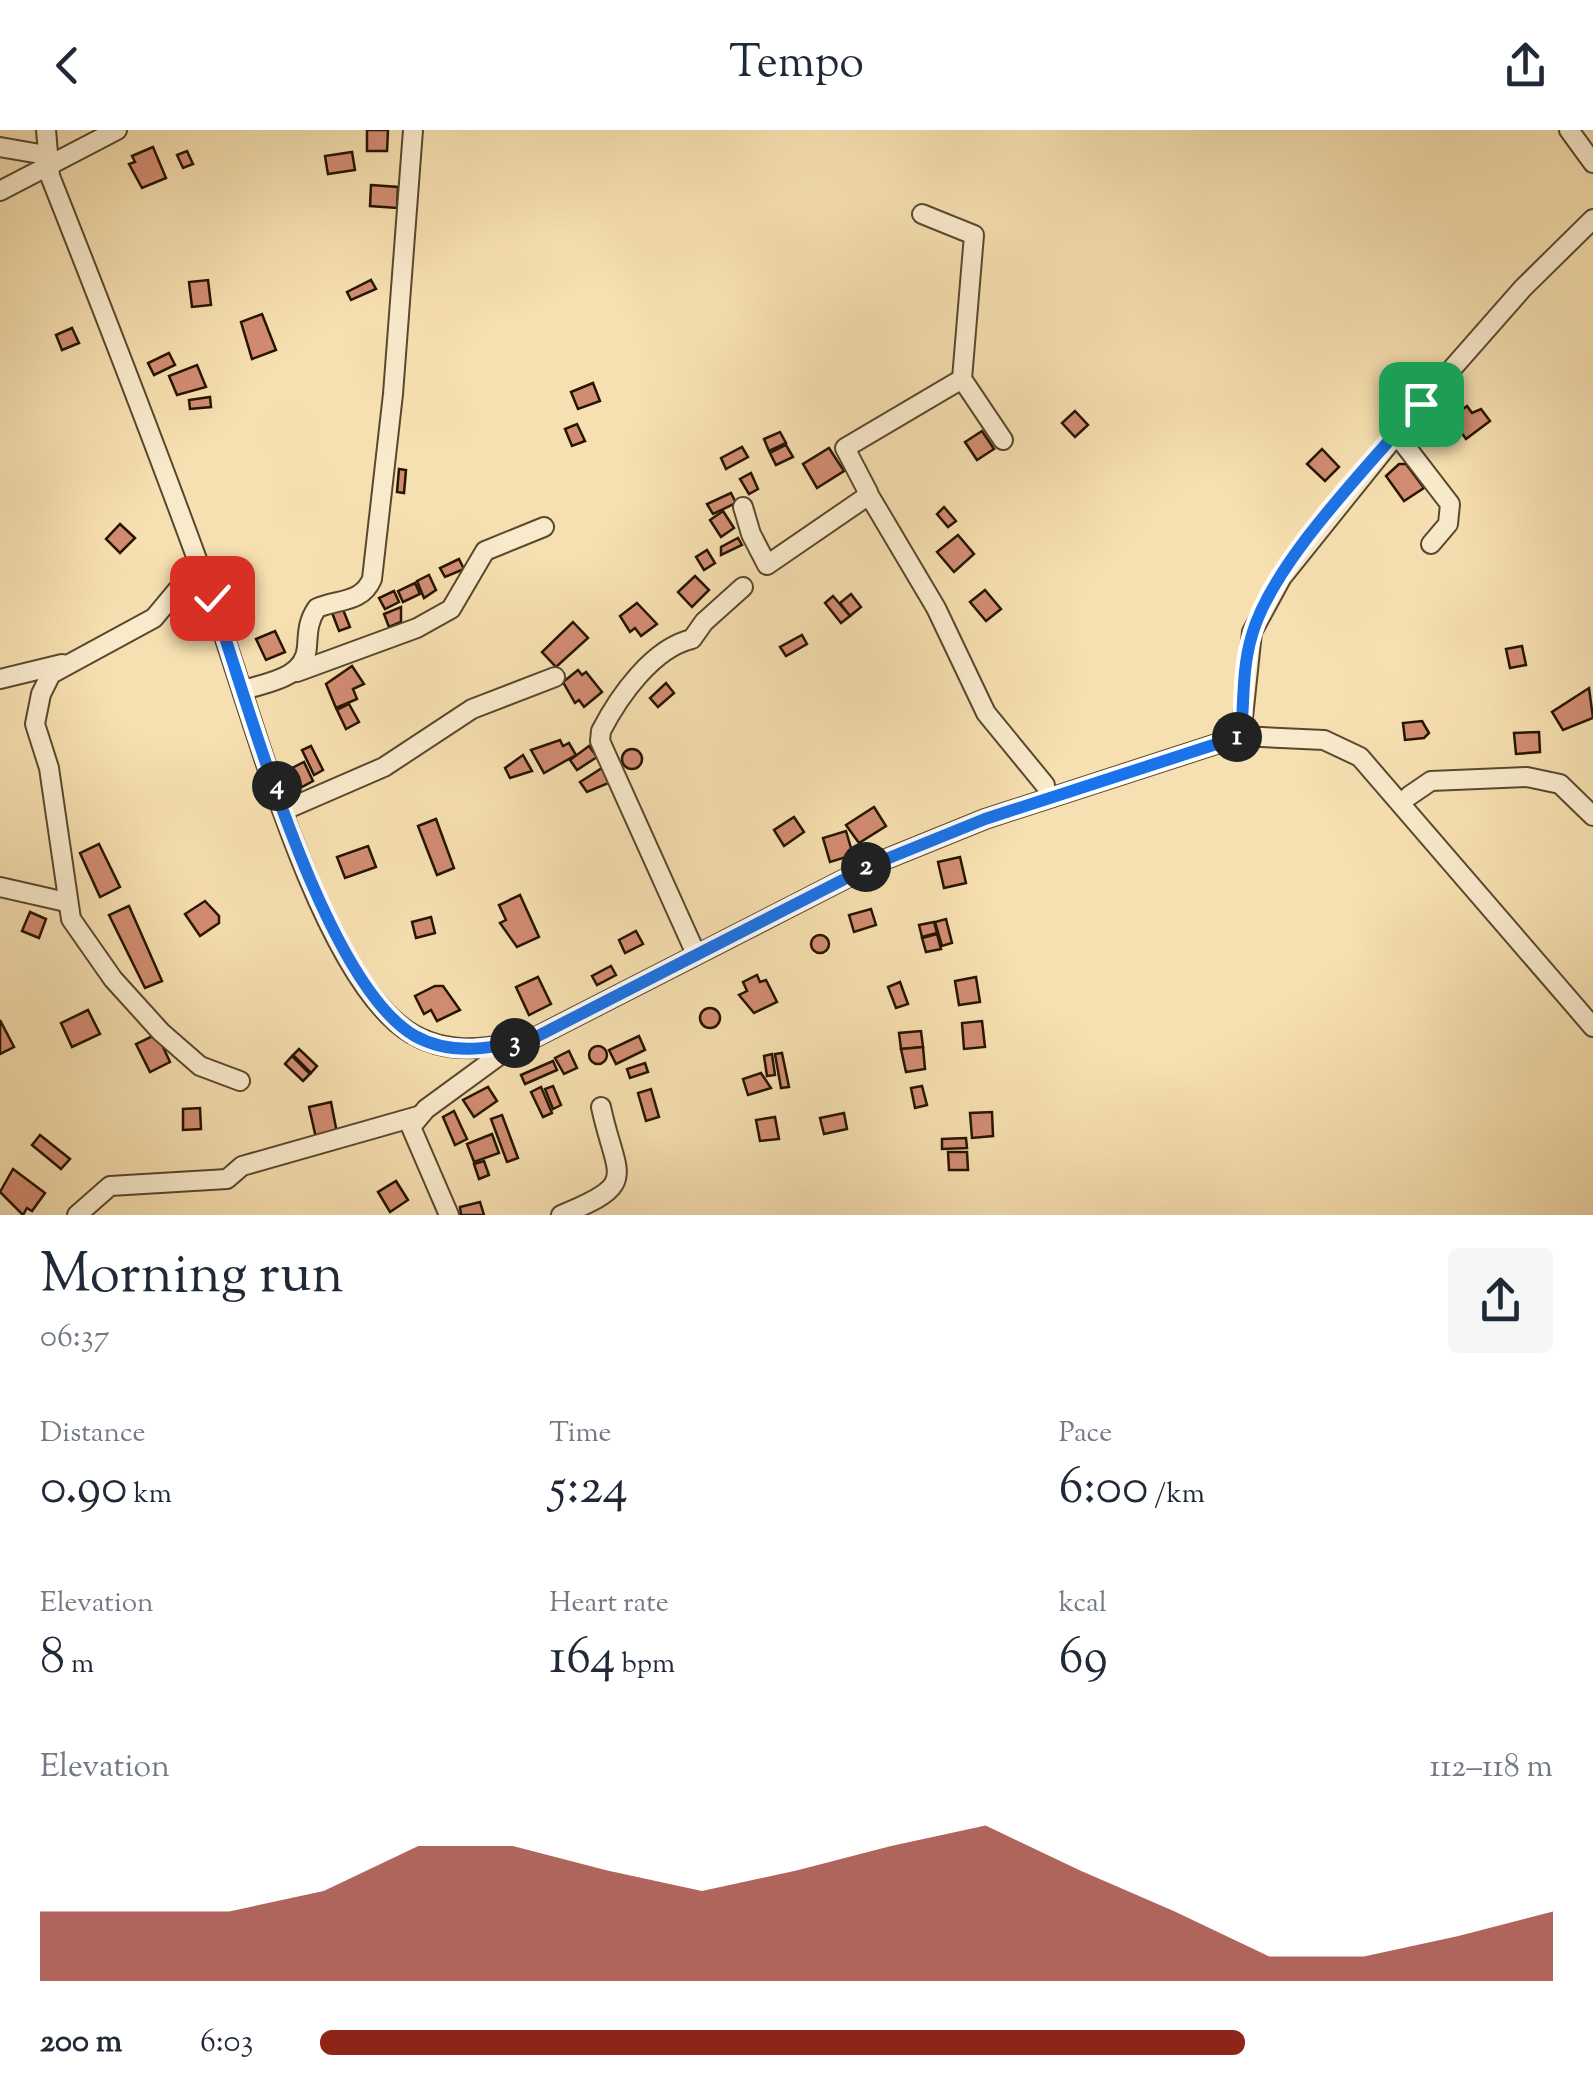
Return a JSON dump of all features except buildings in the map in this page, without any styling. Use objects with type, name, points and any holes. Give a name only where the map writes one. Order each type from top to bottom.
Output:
[{"type":"street","points":[[46,130],[48,161],[199,564],[285,810],[340,946],[369,992],[396,1023],[418,1038],[460,1050],[534,1038],[874,864],[943,835],[1241,736],[1324,740],[1360,756],[1593,1027]]},
{"type":"street","points":[[0,190],[48,161],[118,130]]},
{"type":"street","points":[[294,673],[307,655],[310,619],[318,608],[350,601],[368,589],[372,579],[393,394],[414,130]]},
{"type":"street","points":[[1569,130],[1593,162]]},
{"type":"street","points":[[0,148],[48,161]]},
{"type":"street","points":[[868,492],[845,448],[962,380],[974,235],[922,214]]},
{"type":"street","points":[[1241,736],[1252,632],[1282,577],[1421,404],[1523,288],[1593,220]]},
{"type":"street","points":[[1400,439],[1450,504],[1448,524],[1431,544]]},
{"type":"street","points":[[743,507],[767,565],[870,495],[936,608],[986,712],[1044,785]]},
{"type":"street","points":[[244,690],[417,628],[452,609],[485,551],[544,527]]},
{"type":"street","points":[[0,679],[62,664],[154,618],[199,564]]},
{"type":"street","points":[[696,954],[600,742],[600,731],[654,661],[672,644],[692,639],[743,586]]},
{"type":"street","points":[[62,664],[50,674],[35,714],[48,768],[71,919],[95,955],[161,1032],[200,1066],[240,1082]]},
{"type":"street","points":[[285,810],[384,768],[472,709],[555,677]]},
{"type":"street","points":[[1409,796],[1431,781],[1527,777],[1560,784],[1593,816]]},
{"type":"street","points":[[0,887],[66,902]]},
{"type":"street","points":[[78,1215],[110,1186],[228,1179],[242,1166],[418,1116],[517,1042]]},
{"type":"street","points":[[560,1215],[608,1196],[617,1181],[618,1162],[602,1106]]},
{"type":"street","points":[[418,1116],[412,1137],[450,1215]]},
{"type":"route","points":[[212,598],[303,861],[340,946],[369,992],[396,1023],[418,1038],[460,1050],[492,1049],[534,1038],[874,864],[985,819],[1241,736],[1247,657],[1252,632],[1264,606],[1330,513],[1421,404]]}]
